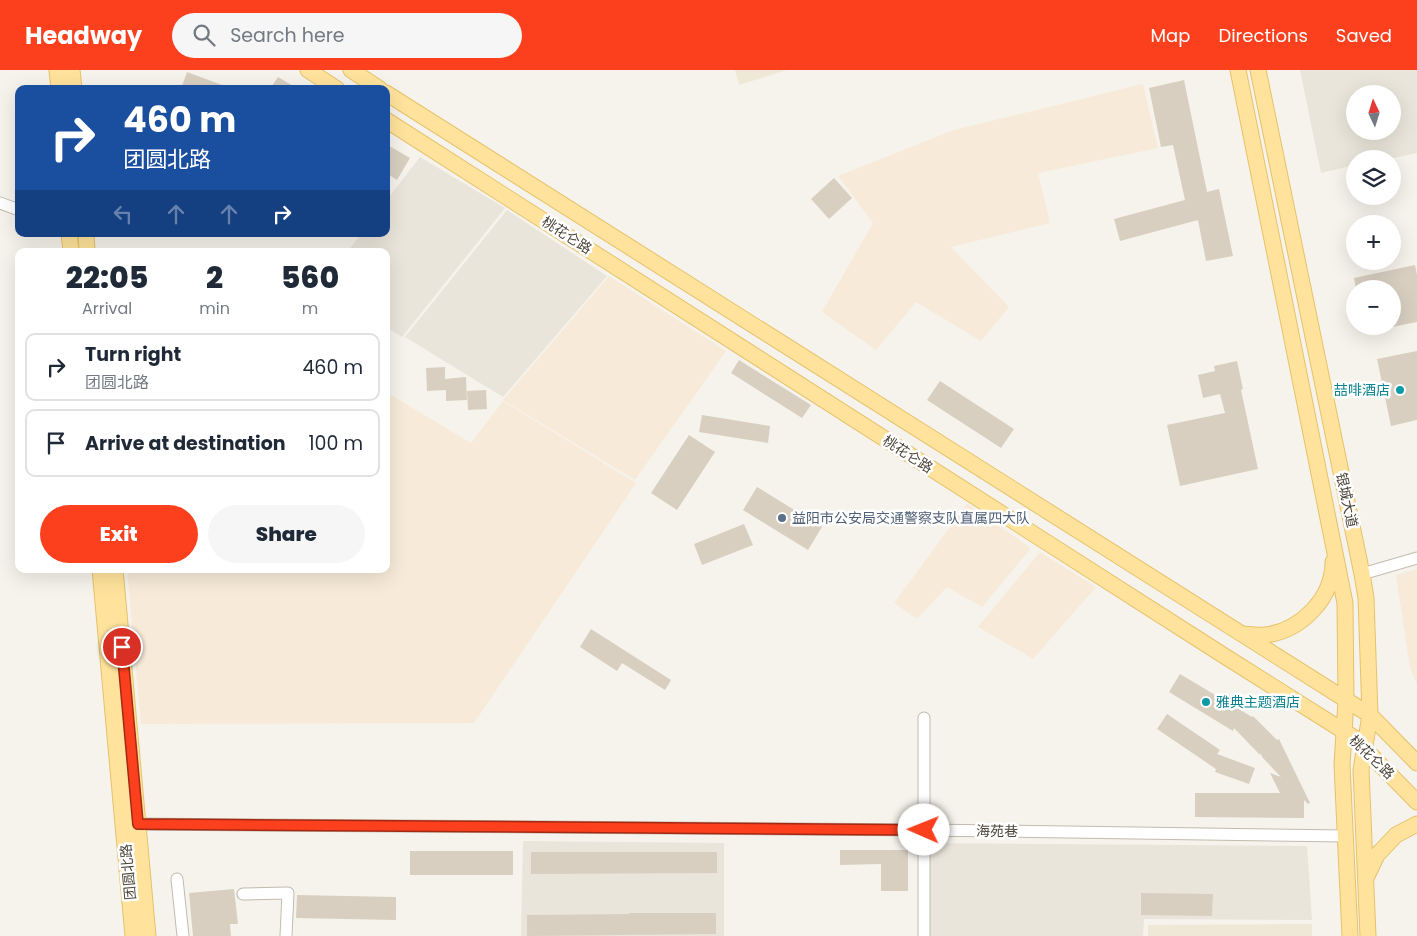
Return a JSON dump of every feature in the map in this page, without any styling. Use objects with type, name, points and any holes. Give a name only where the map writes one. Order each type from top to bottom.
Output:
[{"type":"main road","points":[[57,70],[59,85]]},
{"type":"main road","points":[[72,70],[74,85]]},
{"type":"main road","points":[[308,70],[331,85]]},
{"type":"main road","points":[[350,70],[374,85]]},
{"type":"main road","name":"银城大道","points":[[1238,70],[1345,603],[1346,700],[1342,764],[1350,936]]},
{"type":"main road","name":"银城大道","points":[[1258,70],[1366,598],[1370,715],[1361,770],[1368,936]]},
{"type":"main road","name":"桃花仑路","points":[[390,96],[1370,715],[1417,763]]},
{"type":"main road","name":"桃花仑路","points":[[390,123],[1226,657],[1353,736],[1417,802]]},
{"type":"main road","points":[[1240,634],[1265,635],[1290,628],[1310,614],[1325,594],[1328,586],[1333,570],[1332,545]]},
{"type":"main road","name":"团圆北路","points":[[100,573],[134,936]]},
{"type":"main road","name":"团圆北路","points":[[115,573],[148,936]]},
{"type":"main road","points":[[1366,880],[1377,855],[1396,836],[1417,824]]},
{"type":"street","points":[[0,203],[15,209]]},
{"type":"street","points":[[1362,574],[1417,558]]},
{"type":"street","points":[[924,718],[924,936]]},
{"type":"street","name":"海苑巷","points":[[138,824],[924,830],[1345,836]]},
{"type":"street","points":[[177,878],[183,936]]},
{"type":"street","points":[[243,894],[288,893],[286,936]]},
{"type":"shaded area","points":[[735,70],[787,70],[739,85]]},
{"type":"shaded area","points":[[1300,70],[1417,70],[1417,153],[1401,156],[1401,150],[1346,150],[1346,167],[1321,173]]},
{"type":"shaded area","points":[[1143,84],[1158,148],[1038,173],[1050,223],[951,247],[1009,307],[981,341],[916,302],[876,350],[822,312],[873,223],[838,176],[954,130]]},
{"type":"shaded area","points":[[420,157],[505,208],[402,337],[390,330],[390,248],[350,248],[359,237],[390,237],[390,196]]},
{"type":"shaded area","points":[[507,210],[607,276],[503,397],[405,337]]},
{"type":"shaded area","points":[[609,276],[726,351],[635,480],[503,400]]},
{"type":"shaded area","points":[[390,394],[471,443],[503,401],[636,483],[474,723],[141,724],[127,573],[390,573]]},
{"type":"shaded area","points":[[967,504],[1031,548],[982,607],[947,587],[917,619],[894,603]]},
{"type":"shaded area","points":[[1040,552],[1096,587],[1033,659],[978,627]]},
{"type":"shaded area","points":[[1417,569],[1417,684],[1410,668],[1396,575]]},
{"type":"shaded area","points":[[523,841],[724,843],[724,936],[521,936]]},
{"type":"shaded area","points":[[930,843],[1307,846],[1312,920],[1144,919],[1143,936],[930,936]]},
{"type":"shaded area","points":[[1312,924],[1312,936],[1148,936],[1148,925]]},
{"type":"building","points":[[187,72],[222,85],[182,85]]},
{"type":"building","points":[[278,77],[291,85],[273,85]]},
{"type":"building","points":[[1184,80],[1207,192],[1219,189],[1233,256],[1206,261],[1198,220],[1120,241],[1114,219],[1185,200],[1173,145],[1161,147],[1149,88]]},
{"type":"building","points":[[390,146],[410,158],[397,180],[390,176]]},
{"type":"building","points":[[834,178],[852,198],[829,219],[811,199]]},
{"type":"building","points":[[1415,265],[1417,275],[1417,322],[1401,325],[1401,280],[1354,280],[1354,278],[1392,270],[1401,270],[1401,268]]},
{"type":"building","name":"喆啡酒店","points":[[1417,351],[1417,420],[1391,426],[1377,359]]},
{"type":"building","points":[[739,360],[811,405],[802,418],[731,373]]},
{"type":"building","points":[[1237,361],[1243,389],[1241,390],[1258,469],[1180,486],[1167,425],[1225,413],[1220,394],[1203,398],[1198,375],[1215,371],[1214,366]]},
{"type":"building","points":[[445,367],[445,379],[466,377],[467,400],[446,401],[446,390],[427,391],[426,368]]},
{"type":"building","points":[[940,381],[1014,429],[1001,448],[927,400]]},
{"type":"building","points":[[486,390],[487,409],[468,410],[467,391]]},
{"type":"building","points":[[702,415],[770,426],[768,443],[699,432]]},
{"type":"building","points":[[689,435],[715,452],[677,510],[651,493]]},
{"type":"building","name":"益阳市公安局交通警察支队直属四大队","points":[[757,487],[822,527],[808,550],[743,510]]},
{"type":"building","points":[[744,524],[753,545],[702,565],[694,544]]},
{"type":"building","points":[[591,629],[671,680],[665,690],[622,663],[617,671],[580,647]]},
{"type":"building","points":[[1180,674],[1253,716],[1277,740],[1279,739],[1310,803],[1308,804],[1304,800],[1304,818],[1195,817],[1195,793],[1280,793],[1270,773],[1281,777],[1234,728],[1233,731],[1169,692]]},
{"type":"building","points":[[1167,714],[1220,750],[1217,754],[1255,768],[1249,784],[1215,772],[1216,769],[1157,729]]},
{"type":"building","points":[[840,850],[908,850],[908,891],[881,891],[881,864],[840,865]]},
{"type":"building","points":[[410,851],[513,851],[513,875],[410,875]]},
{"type":"building","points":[[531,852],[717,852],[717,873],[531,874]]},
{"type":"building","points":[[234,889],[238,924],[230,924],[231,936],[193,936],[189,893]]},
{"type":"building","points":[[1141,893],[1213,894],[1212,916],[1141,915]]},
{"type":"building","points":[[297,895],[396,897],[396,920],[296,918]]},
{"type":"building","points":[[716,913],[716,934],[527,936],[527,915]]},
{"type":"place","name":"喆啡酒店","points":[[1400,390]]},
{"type":"place","name":"益阳市公安局交通警察支队直属四大队","points":[[782,518]]},
{"type":"place","name":"雅典主题酒店","points":[[1206,702]]},
{"type":"route","points":[[122,647],[138,824],[924,830]]}]
